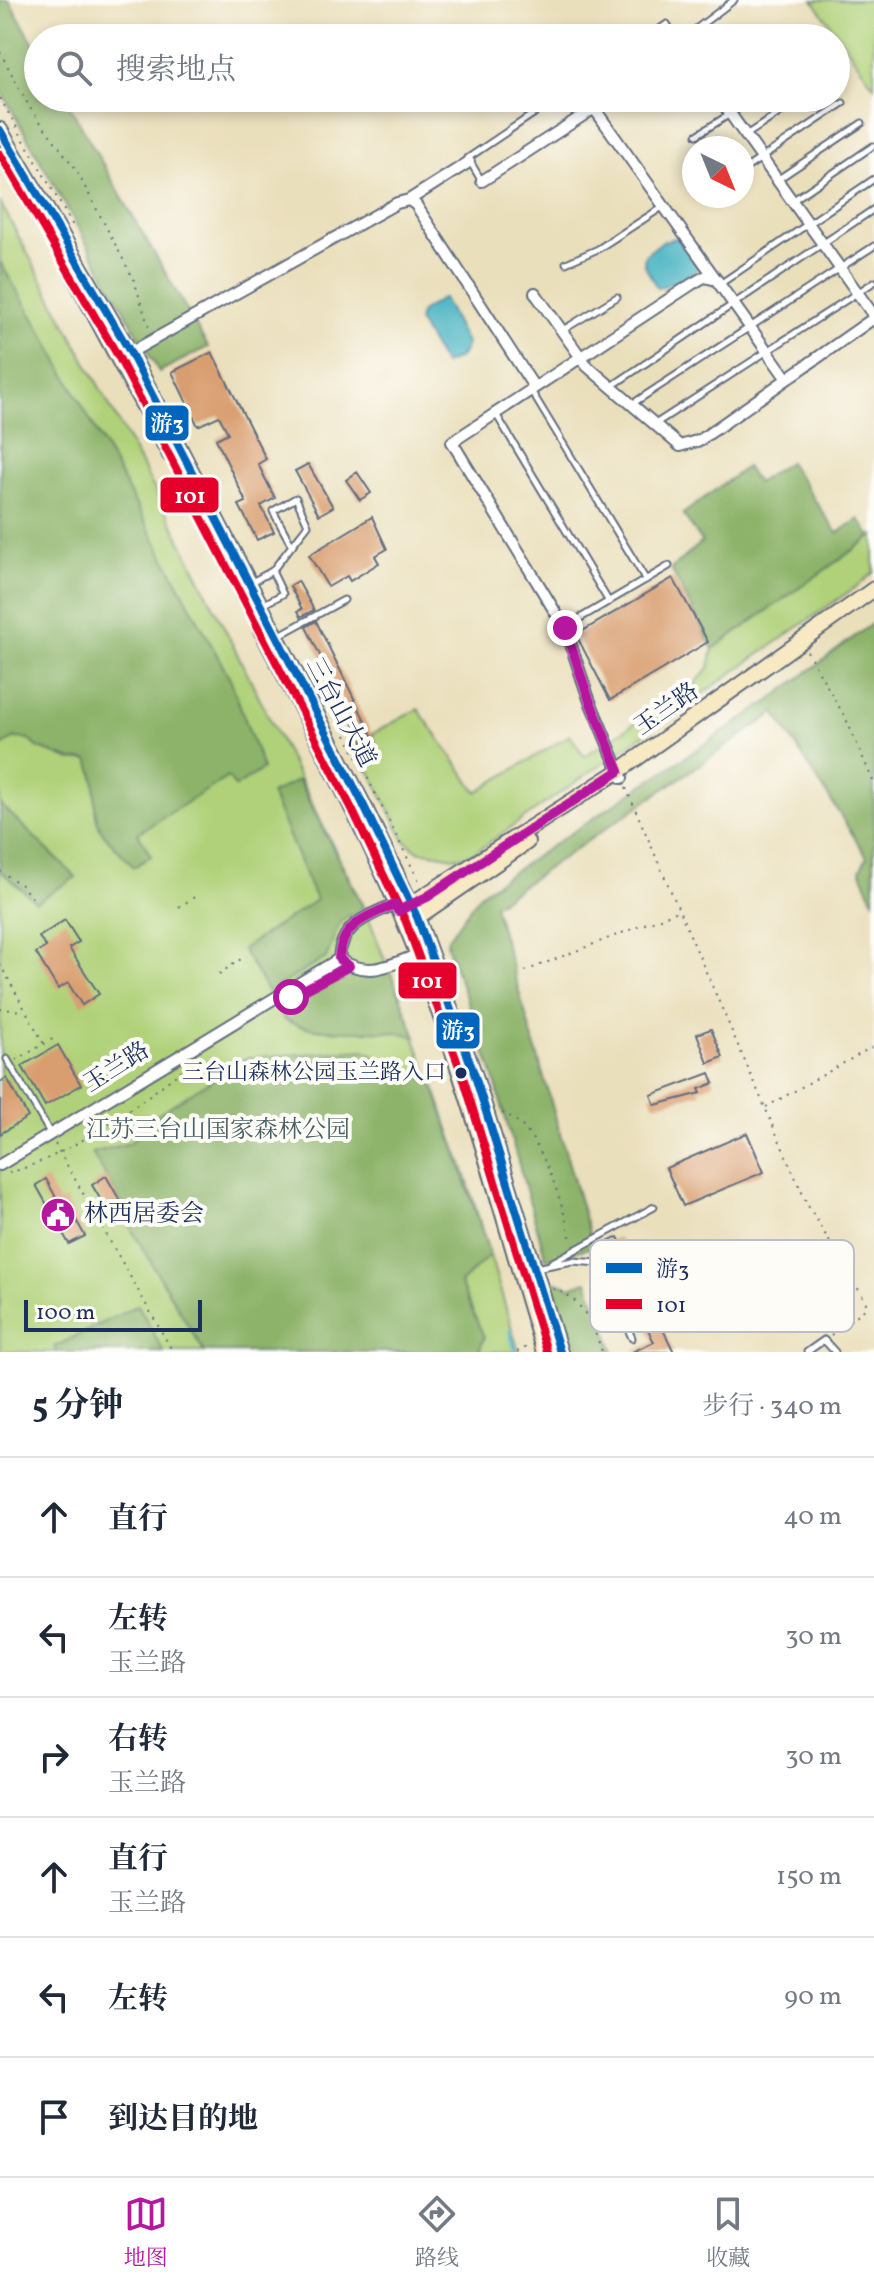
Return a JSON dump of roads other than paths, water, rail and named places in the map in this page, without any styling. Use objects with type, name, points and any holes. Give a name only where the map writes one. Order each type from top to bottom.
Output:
[{"type":"main road","name":"三台山大道","points":[[0,130],[131,352],[259,606],[271,639]]},
{"type":"main road","name":"三台山大道","points":[[0,147],[131,352],[405,913],[485,1108],[541,1267],[540,1287],[560,1352]]},
{"type":"main road","name":"玉兰路","points":[[620,774],[874,589]]},
{"type":"main road","name":"玉兰路","points":[[405,913],[807,650],[874,600]]},
{"type":"main road","name":"三台山大道","points":[[405,913],[478,1130],[544,1352]]},
{"type":"street","points":[[482,181],[588,112]]},
{"type":"street","points":[[597,112],[787,379]]},
{"type":"street","points":[[535,293],[580,356],[680,446],[688,445],[874,317],[730,114]]},
{"type":"street","points":[[131,352],[397,203],[409,200],[469,162]]},
{"type":"street","points":[[409,200],[416,205],[532,388]]},
{"type":"street","points":[[620,774],[589,699],[565,628],[452,442],[704,277],[719,282]]},
{"type":"street","name":"玉兰路","points":[[0,1165],[339,959],[340,942],[359,920],[405,913]]},
{"type":"street","points":[[339,959],[349,966],[375,971],[417,955]]},
{"type":"lane","points":[[702,24],[734,0]]},
{"type":"lane","points":[[482,181],[468,158],[536,112]]},
{"type":"lane","points":[[697,135],[733,112]]},
{"type":"lane","points":[[745,135],[780,112]]},
{"type":"lane","points":[[754,163],[830,112]]},
{"type":"lane","points":[[777,180],[862,123]]},
{"type":"lane","points":[[792,201],[873,146]]},
{"type":"lane","points":[[719,282],[874,179]]},
{"type":"lane","points":[[566,263],[598,249],[665,206]]},
{"type":"lane","points":[[612,386],[874,209]]},
{"type":"lane","points":[[632,404],[874,246]]},
{"type":"lane","points":[[655,424],[874,282]]},
{"type":"lane","points":[[562,331],[617,297]]},
{"type":"lane","points":[[532,388],[646,580]]},
{"type":"lane","points":[[495,413],[609,602]]},
{"type":"lane","points":[[248,585],[272,571],[292,546],[308,525],[296,498],[273,511],[292,546]]},
{"type":"lane","points":[[565,628],[669,566]]},
{"type":"lane","points":[[259,606],[283,594],[272,571]]},
{"type":"lane","points":[[271,639],[344,600]]},
{"type":"lane","points":[[8,1062],[50,1134]]},
{"type":"lane","points":[[592,1240],[654,1207]]},
{"type":"lane","points":[[541,1267],[590,1241]]},
{"type":"lane","points":[[541,1267],[573,1261],[590,1262]]},
{"type":"lane","points":[[629,1332],[632,1338]]},
{"type":"lane","points":[[807,1352],[824,1340],[835,1352]]},
{"type":"water","points":[[681,237],[700,267],[685,279],[657,288],[644,264],[645,255],[663,241]]},
{"type":"water","points":[[443,298],[467,345],[460,358],[444,364],[418,321],[421,312]]},
{"type":"waterway","points":[[510,1331],[515,1348]]},
{"type":"place","name":"三台山森林公园玉兰路入口","points":[[461,1073]]},
{"type":"place","name":"林西居委会","points":[[58,1215]]},
{"type":"park label","name":"江苏三台山国家森林公园","points":[[218,1131]]}]
